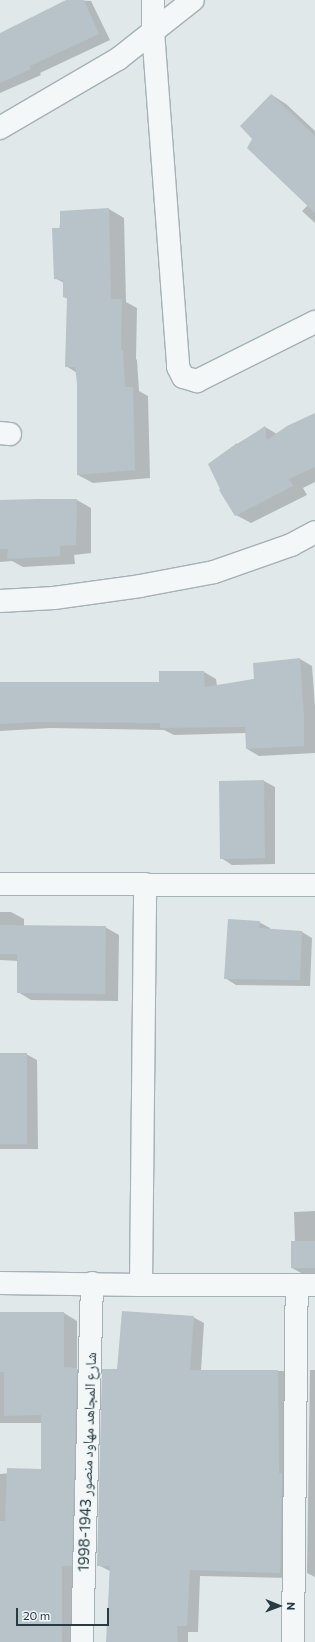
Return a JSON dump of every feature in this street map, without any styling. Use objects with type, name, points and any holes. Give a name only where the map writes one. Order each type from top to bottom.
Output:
[{"type":"street","points":[[153,0],[153,31],[178,367],[183,378],[197,381],[315,322]]},
{"type":"street","points":[[0,128],[118,59],[193,0]]},
{"type":"street","points":[[0,601],[54,598],[140,586],[214,572],[291,545],[315,532]]},
{"type":"street","points":[[0,884],[315,885]]},
{"type":"street","points":[[141,1285],[145,884]]},
{"type":"street","points":[[0,1283],[306,1285],[293,1642]]},
{"type":"street","name":"شارع المجاهد مهاود منصور 1943-1998","points":[[82,1642],[92,1283]]},
{"type":"building","points":[[66,0],[84,0],[99,34],[30,66],[31,69],[0,83],[0,33]]},
{"type":"building","points":[[271,94],[315,136],[315,213],[247,148],[252,139],[240,126]]},
{"type":"building","points":[[109,208],[111,299],[122,299],[121,350],[123,350],[125,387],[133,387],[135,470],[77,475],[77,383],[75,367],[65,367],[67,298],[63,297],[63,280],[54,279],[52,228],[60,228],[60,211]]},
{"type":"building","points":[[315,413],[315,467],[289,479],[293,486],[235,516],[219,490],[220,489],[208,464],[237,443],[237,445],[265,426],[267,440],[287,426]]},
{"type":"building","points":[[77,499],[76,545],[60,546],[60,556],[7,559],[8,549],[0,549],[0,500]]},
{"type":"building","points":[[300,658],[304,716],[304,746],[246,749],[245,727],[160,728],[160,723],[37,722],[0,724],[0,682],[159,682],[159,671],[204,671],[205,687],[254,679],[253,663]]},
{"type":"building","points":[[264,780],[265,858],[220,859],[219,781]]},
{"type":"building","points":[[228,919],[260,921],[259,928],[302,931],[300,980],[224,979]]},
{"type":"building","points":[[0,925],[106,926],[105,994],[17,993],[17,954],[0,954]]},
{"type":"building","points":[[0,1053],[27,1053],[27,1144],[0,1144]]},
{"type":"building","points":[[291,1241],[315,1241],[315,1268],[291,1268]]},
{"type":"building","points":[[122,1311],[194,1316],[190,1370],[278,1370],[279,1473],[282,1473],[280,1573],[190,1570],[187,1626],[177,1626],[178,1642],[106,1642],[110,1566],[97,1566],[102,1369],[117,1369]]},
{"type":"building","points":[[0,1312],[64,1312],[64,1367],[77,1368],[72,1566],[62,1566],[62,1642],[0,1642],[0,1521],[5,1521],[7,1468],[41,1469],[41,1415],[4,1416],[4,1372],[0,1372]]}]
